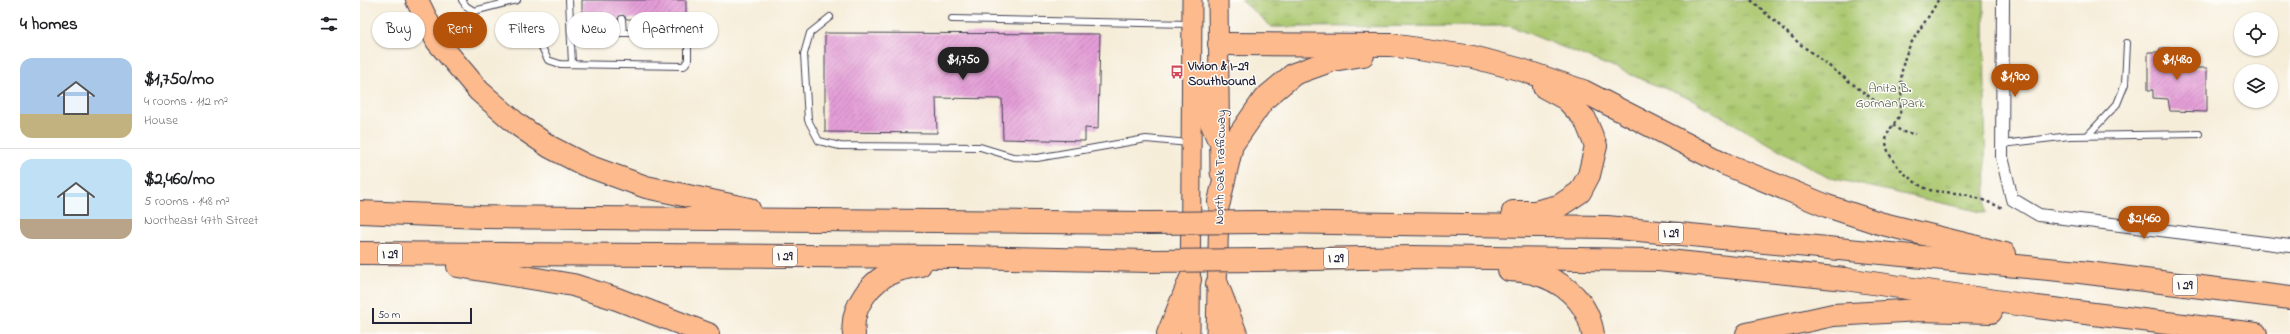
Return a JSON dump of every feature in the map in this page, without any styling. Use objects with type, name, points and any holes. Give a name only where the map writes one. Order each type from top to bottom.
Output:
[{"type":"highway","points":[[417,0],[437,41],[473,85],[518,125],[550,147],[585,165],[646,187],[792,219]]},
{"type":"highway","points":[[1219,44],[1391,45],[1473,57],[1522,70],[1583,91],[1725,164],[1827,206],[1879,223],[2080,272]]},
{"type":"highway","points":[[1219,202],[1232,145],[1264,99],[1294,74],[1333,60],[1365,55],[1412,58],[1541,85],[1566,99],[1585,120],[1596,146],[1589,175],[1580,192],[1570,200],[1546,210],[1487,213],[1446,225]]},
{"type":"highway","name":"I 29","points":[[360,212],[481,217],[1150,223],[1260,222],[1608,227],[2080,272],[2290,298]]},
{"type":"highway","name":"I 29","points":[[360,253],[420,255],[958,257],[1149,261],[1411,257],[1658,260],[1846,279],[2037,307],[2256,334]]},
{"type":"highway","points":[[420,255],[459,266],[573,285],[617,299],[708,334]]},
{"type":"highway","points":[[854,334],[856,313],[865,292],[882,278],[895,271],[958,257]]},
{"type":"highway","points":[[1411,257],[1466,269],[1524,271],[1556,280],[1573,294],[1584,308],[1593,334]]},
{"type":"highway","points":[[1168,334],[1190,280]]},
{"type":"highway","points":[[1217,284],[1229,312],[1236,334]]},
{"type":"highway","points":[[1747,334],[1809,319],[1833,315],[1920,310],[1984,313],[2037,307]]},
{"type":"main road","points":[[1190,334],[1192,0]]},
{"type":"main road","points":[[1207,0],[1206,114],[1220,148]]},
{"type":"main road","name":"North Oak Trafficway","points":[[1216,334],[1220,148],[1218,0]]},
{"type":"street","points":[[2003,0],[2002,144],[2010,204],[2039,215],[2290,246]]},
{"type":"lane","points":[[462,0],[466,6],[474,11],[517,0]]},
{"type":"lane","points":[[569,0],[570,12]]},
{"type":"lane","points":[[830,17],[810,33],[804,54],[808,120],[819,141],[840,146],[980,147],[1013,156],[1037,158],[1146,140],[1191,143]]},
{"type":"lane","points":[[542,48],[548,60],[560,64],[684,66],[687,64],[688,37],[683,33],[623,33],[622,19]]},
{"type":"lane","points":[[952,19],[1192,24]]},
{"type":"lane","points":[[2088,136],[2117,104],[2125,84],[2127,43]]},
{"type":"lane","points":[[571,48],[572,64]]},
{"type":"lane","points":[[2002,144],[2088,136],[2199,134]]},
{"type":"path","points":[[1750,0],[1804,48],[1875,101],[1880,104],[1915,101]]},
{"type":"path","points":[[1938,0],[1908,49],[1901,75],[1898,118],[1886,137],[1887,148],[1896,164],[1914,181],[1935,191],[1965,194],[2010,204]]},
{"type":"path","points":[[1893,125],[1902,132],[1915,134]]},
{"type":"green space","name":"Anita B. Gorman Park","points":[[1241,0],[1984,0],[1986,213],[1827,177],[1691,99],[1510,26],[1272,27]]},
{"type":"building","points":[[582,0],[686,0],[686,12],[628,12],[628,19],[622,15],[620,17],[620,12],[582,12]]},
{"type":"building","points":[[825,33],[1100,34],[1098,129],[1085,128],[1085,141],[1003,139],[1002,99],[936,98],[937,133],[825,132]]},
{"type":"building","points":[[2160,48],[2184,48],[2183,68],[2207,68],[2207,112],[2170,111],[2168,99],[2153,98],[2153,90],[2148,90],[2148,52],[2159,52]]},
{"type":"place","name":"Vivion & I-29 Southbound","points":[[1177,72]]}]
